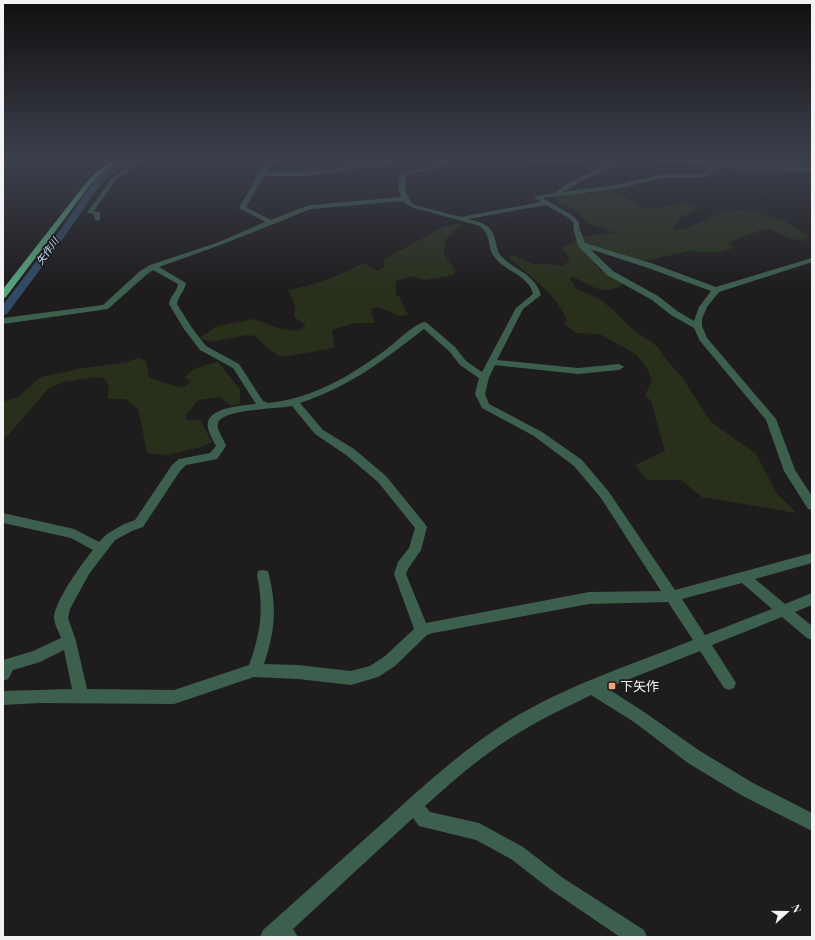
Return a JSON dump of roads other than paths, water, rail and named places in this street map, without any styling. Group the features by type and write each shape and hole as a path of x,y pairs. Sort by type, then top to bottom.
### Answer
{"main road":[{"path":"3,295 74,203"}],"street":[{"path":"97,203 90,212 97,213 97,220"},
{"path":"245,203 242,208 272,223"},
{"path":"4,321 105,308 143,273 153,268 272,223 295,212 311,207 359,203"},
{"path":"409,203 413,206 482,225 488,229 493,238 497,256 527,278 536,289 537,295 535,298 520,308 484,377 480,394 485,406 538,434 578,463 605,495 729,683"},
{"path":"461,219 547,203 577,222 576,227 580,241 610,273 655,298 674,313 696,326"},
{"path":"583,245 651,266 716,290"},
{"path":"812,260 716,290 708,298 699,314 696,326 698,333 771,419 790,471 812,506"},
{"path":"153,268 182,282 181,289 174,298 173,304 188,329 203,348 236,366 260,403 265,406"},
{"path":"81,696 69,641 61,618 63,608 84,570 111,537 128,527 139,524 176,468 183,462 213,456 221,446 212,425 218,416 226,412 265,406 281,406 326,390 345,380 424,325 452,349 463,363 484,377"},
{"path":"492,362 578,371 619,368"},
{"path":"294,402 319,432 350,452 382,479 421,527 417,534 416,546 401,567 400,574 422,631"},
{"path":"3,518 74,534 101,549"},
{"path":"3,698 81,696 174,698 254,670 298,672 351,678 373,672 390,661 422,631 433,627 589,598 673,596 812,558"},
{"path":"254,670 266,639 269,617 266,587 263,575"},
{"path":"744,577 812,634"},
{"path":"279,934 414,805 443,779 491,742 539,712 592,687 812,599"},
{"path":"5,667 35,657 69,641"},
{"path":"592,687 639,717 694,757 747,789 812,822"},
{"path":"414,805 425,820 445,823 479,832 518,853 558,884 638,937"}],"waterway":[{"name":"矢作川","path":"3,312 83,203"}],"place":[{"name":"下矢作","path":"612,686"}]}
